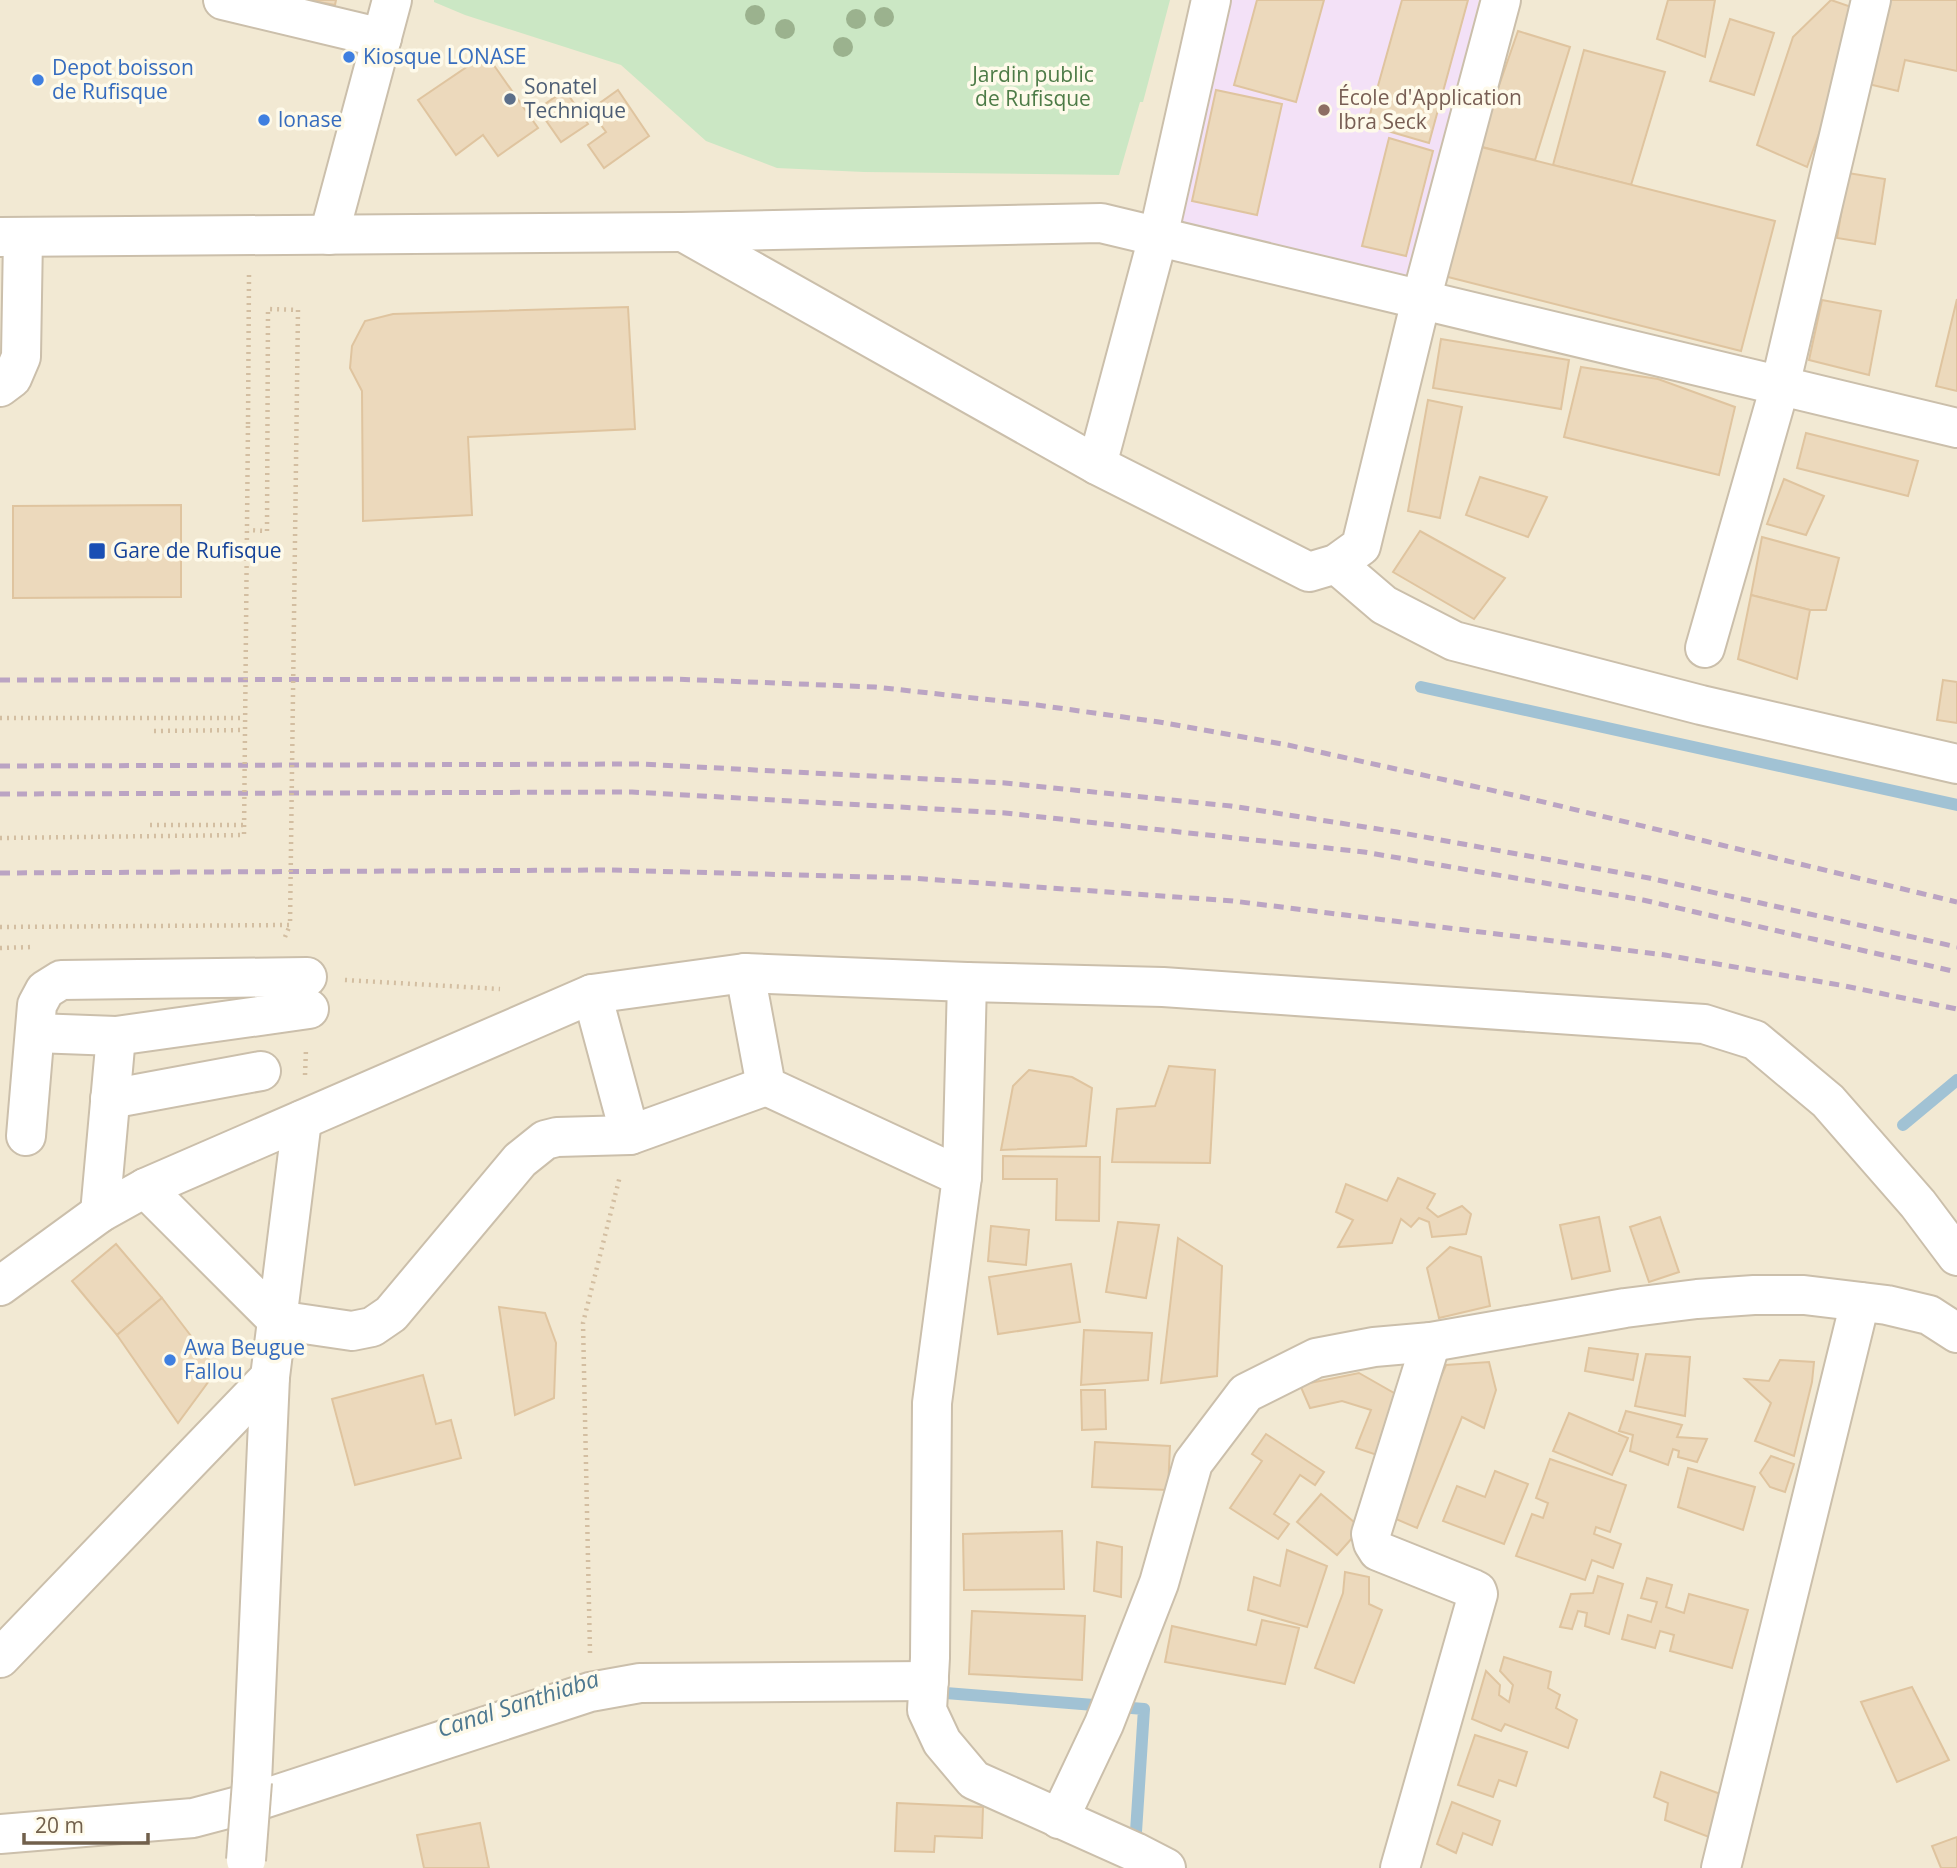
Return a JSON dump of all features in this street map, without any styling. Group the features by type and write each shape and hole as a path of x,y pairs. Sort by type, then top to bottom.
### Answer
{"street":[{"path":"223,0 382,38"},
{"path":"328,235 392,0"},
{"path":"1097,465 1158,237 1211,0"},
{"path":"681,232 1097,465 1310,572 1336,564 1361,546 1421,300 1501,0"},
{"path":"1705,648 1780,386 1871,0"},
{"path":"0,387 12,378 21,357 11,301 11,237 681,232 1101,223 1957,428"},
{"path":"1336,564 1384,604 1454,641 1701,705 1957,764"},
{"path":"745,973 766,1086"},
{"path":"0,1286 100,1213 145,1188 592,994 745,973 1163,988 1704,1024 1755,1040 1828,1101 1917,1204 1957,1256"},
{"path":"246,978 247,1017"},
{"path":"26,1136 37,1005 46,990 61,980 246,978 308,993"},
{"path":"100,1213 110,1099 132,1034 146,979"},
{"path":"967,982 962,1177 932,1403 927,1710 942,1742 974,1780 1166,1868"},
{"path":"35,1033 132,1034 247,1017 308,993"},
{"path":"592,994 630,1135"},
{"path":"110,1099 261,1071"},
{"path":"145,1188 277,1320 352,1331 372,1327 391,1314 520,1160 545,1140 557,1137 630,1135 766,1086 962,1177"},
{"path":"245,1864 252,1782 270,1377 302,1120"},
{"path":"1059,1819 1104,1724 1160,1583 1193,1463 1246,1394 1316,1358 1374,1347 1431,1342 1625,1308 1697,1299 1804,1295 1887,1305 1929,1315 1957,1333"},
{"path":"1721,1868 1860,1302"},
{"path":"1399,1868 1478,1594 1473,1589 1377,1551 1371,1534 1431,1342"},
{"path":"0,1658 270,1377"},
{"path":"0,1834 193,1818 257,1801 590,1692 640,1683 929,1682"}],"path":[{"path":"0,838 244,835 250,236"},
{"path":"0,927 290,925 298,310 268,309 267,531 248,530"},
{"path":"0,718 245,718"},
{"path":"154,731 245,730"},
{"path":"150,825 244,825"},
{"path":"308,993 510,989"},
{"path":"590,1692 583,1323 630,1135"}],"shaded area":[{"path":"0,0 1957,0 1957,1868 0,1868"},
{"name":"École d'Application Ibra Seck","path":"1222,0 1479,0 1411,280 1168,221"}],"green space":[{"name":"Jardin public de Rufisque","path":"434,0 1170,0 1143,102 1140,102 1119,175 864,172 777,168 706,141 621,65 465,15"}],"building":[{"path":"308,0 336,0 335,5"},
{"path":"1257,0 1324,0 1296,102 1234,85"},
{"path":"1402,0 1468,0 1429,143 1367,125"},
{"path":"1668,0 1715,0 1705,57 1657,39"},
{"path":"1831,0 1863,11 1807,167 1757,145 1793,37"},
{"path":"1882,0 1957,0 1957,71 1905,60 1898,91 1864,83"},
{"path":"1730,19 1774,33 1754,95 1710,81"},
{"path":"1518,31 1570,47 1535,160 1478,146"},
{"path":"1584,50 1665,72 1631,185 1553,165"},
{"path":"486,54 538,128 498,156 483,135 456,155 418,100"},
{"path":"565,90 588,124 561,142 538,109"},
{"path":"618,90 649,136 604,168 588,145 606,132 590,110"},
{"path":"1216,90 1282,104 1257,215 1192,201"},
{"path":"1389,138 1433,151 1406,256 1362,246"},
{"path":"1477,146 1775,221 1741,351 1444,276"},
{"path":"1848,173 1885,179 1875,244 1837,238"},
{"path":"1957,299 1957,391 1936,386"},
{"path":"1822,300 1881,311 1869,375 1809,360"},
{"path":"628,307 635,429 468,437 472,515 363,521 362,391 350,368 352,346 365,321 393,314"},
{"path":"1441,339 1569,360 1561,409 1433,388"},
{"path":"1581,367 1658,379 1735,407 1719,475 1564,437"},
{"path":"1428,400 1462,407 1440,518 1408,511"},
{"path":"1806,433 1918,461 1908,496 1797,468"},
{"path":"1480,477 1547,497 1528,537 1466,515"},
{"path":"1784,479 1824,496 1806,535 1767,524"},
{"name":"Gare de Rufisque","path":"181,505 181,597 13,598 13,506"},
{"path":"1420,531 1505,578 1474,619 1393,572"},
{"path":"1762,537 1839,558 1826,610 1810,610 1751,595"},
{"path":"1751,595 1810,610 1797,679 1738,659"},
{"path":"1943,680 1957,682 1957,723 1937,720"},
{"path":"1169,1066 1215,1070 1210,1163 1112,1162 1117,1109 1155,1106"},
{"path":"1029,1070 1072,1077 1092,1088 1086,1146 1001,1150 1013,1086"},
{"path":"1003,1156 1100,1157 1099,1221 1056,1220 1057,1179 1003,1179"},
{"path":"1398,1178 1435,1194 1427,1208 1438,1217 1462,1206 1471,1214 1466,1234 1432,1237 1429,1222 1419,1218 1411,1227 1401,1219 1392,1243 1338,1247 1353,1220 1336,1212 1346,1184 1387,1201"},
{"path":"1599,1217 1610,1271 1572,1279 1560,1225"},
{"path":"1660,1217 1679,1272 1649,1282 1630,1227"},
{"path":"1118,1222 1159,1225 1146,1298 1106,1292"},
{"path":"991,1226 1029,1230 1026,1265 988,1261"},
{"path":"1178,1238 1222,1266 1217,1376 1161,1383"},
{"path":"116,1244 162,1298 117,1335 72,1281"},
{"path":"1450,1247 1481,1257 1490,1306 1439,1318 1427,1268"},
{"path":"1071,1264 1080,1322 998,1334 989,1277"},
{"path":"162,1298 217,1370 178,1423 117,1335"},
{"path":"499,1307 545,1313 556,1343 554,1398 515,1415"},
{"path":"1084,1330 1152,1333 1148,1380 1081,1385"},
{"path":"1589,1348 1638,1354 1633,1380 1585,1371"},
{"path":"1646,1354 1690,1357 1685,1416 1635,1406"},
{"path":"1780,1360 1814,1362 1812,1382 1794,1456 1755,1441 1771,1403 1745,1379 1769,1381"},
{"path":"1489,1362 1496,1390 1484,1428 1462,1417 1417,1528 1382,1513 1446,1365"},
{"path":"1359,1373 1408,1401 1386,1458 1356,1448 1371,1410 1342,1401 1310,1408 1300,1385"},
{"path":"423,1375 436,1424 451,1420 461,1458 355,1485 332,1399"},
{"path":"1081,1390 1105,1390 1106,1429 1082,1430"},
{"path":"1626,1411 1682,1425 1677,1437 1707,1439 1697,1462 1678,1457 1679,1451 1673,1449 1668,1465 1630,1451 1633,1435 1619,1431"},
{"path":"1569,1413 1628,1438 1612,1475 1553,1451"},
{"path":"1266,1434 1324,1472 1315,1485 1300,1475 1274,1514 1289,1524 1278,1539 1230,1508 1262,1461 1252,1454"},
{"path":"1095,1442 1170,1446 1168,1490 1092,1487"},
{"path":"1771,1456 1794,1464 1785,1492 1770,1487 1760,1473"},
{"path":"1550,1459 1626,1485 1610,1532 1596,1527 1594,1534 1621,1544 1613,1568 1592,1560 1585,1580 1516,1556 1532,1514 1543,1518 1548,1503 1536,1498"},
{"path":"1688,1468 1755,1487 1743,1530 1678,1507"},
{"path":"1495,1471 1528,1484 1504,1544 1443,1521 1457,1486 1485,1497"},
{"path":"1321,1494 1361,1528 1337,1555 1297,1522"},
{"path":"1062,1531 1064,1589 964,1590 963,1534"},
{"path":"1097,1542 1122,1547 1121,1597 1094,1591"},
{"path":"1287,1550 1327,1566 1307,1627 1248,1610 1254,1577 1280,1586"},
{"path":"1345,1572 1369,1577 1369,1604 1382,1610 1354,1683 1315,1668 1343,1593"},
{"path":"1598,1576 1623,1584 1609,1634 1585,1626 1587,1613 1578,1611 1572,1629 1560,1627 1571,1594 1593,1593"},
{"path":"1647,1578 1672,1585 1666,1607 1684,1613 1689,1594 1748,1610 1732,1668 1670,1651 1674,1635 1660,1631 1655,1648 1622,1639 1628,1615 1651,1622 1657,1602 1641,1598"},
{"path":"972,1611 1085,1616 1082,1680 969,1674"},
{"path":"1262,1620 1299,1628 1285,1684 1165,1662 1172,1626 1256,1645"},
{"path":"1504,1657 1551,1672 1548,1688 1560,1695 1556,1708 1577,1720 1568,1748 1505,1724 1501,1731 1472,1719 1486,1671 1500,1685 1499,1695 1509,1702 1513,1685 1500,1671"},
{"path":"1912,1687 1949,1760 1897,1782 1861,1702"},
{"path":"1475,1735 1527,1752 1516,1786 1499,1780 1493,1797 1458,1785"},
{"path":"1661,1772 1723,1795 1714,1839 1665,1820 1668,1803 1654,1797"},
{"path":"1452,1802 1500,1821 1492,1845 1463,1833 1456,1853 1437,1844"},
{"path":"897,1803 983,1807 982,1838 935,1836 934,1852 895,1851"},
{"path":"480,1823 489,1868 424,1868 417,1835"},
{"path":"1957,1837 1957,1868 1941,1868 1932,1846"}],"waterway":[{"path":"1421,687 1957,805"},
{"path":"1903,1125 1957,1080"},
{"name":"Canal Santhiaba","path":"933,1692 1144,1709 1135,1847"}],"railway":[{"path":"0,680 674,679 875,687 1037,705 1159,722 1288,745 1531,799 1957,902"},
{"path":"0,766 640,764 1005,783 1231,806 1397,832 1649,878 1957,947"},
{"path":"0,794 632,792 1005,813 1364,852 1643,900 1957,972"},
{"path":"0,873 610,870 911,878 1233,901 1665,955 1840,985 1957,1009"}],"place":[{"name":"Kiosque LONASE","path":"349,57"},
{"name":"Depot boisson de Rufisque","path":"38,80"},
{"name":"Sonatel Technique","path":"510,99"},
{"name":"École d'Application Ibra Seck","path":"1324,110"},
{"name":"lonase","path":"264,120"},
{"name":"Gare de Rufisque","path":"97,551"},
{"name":"Awa Beugue Fallou","path":"170,1360"}]}
